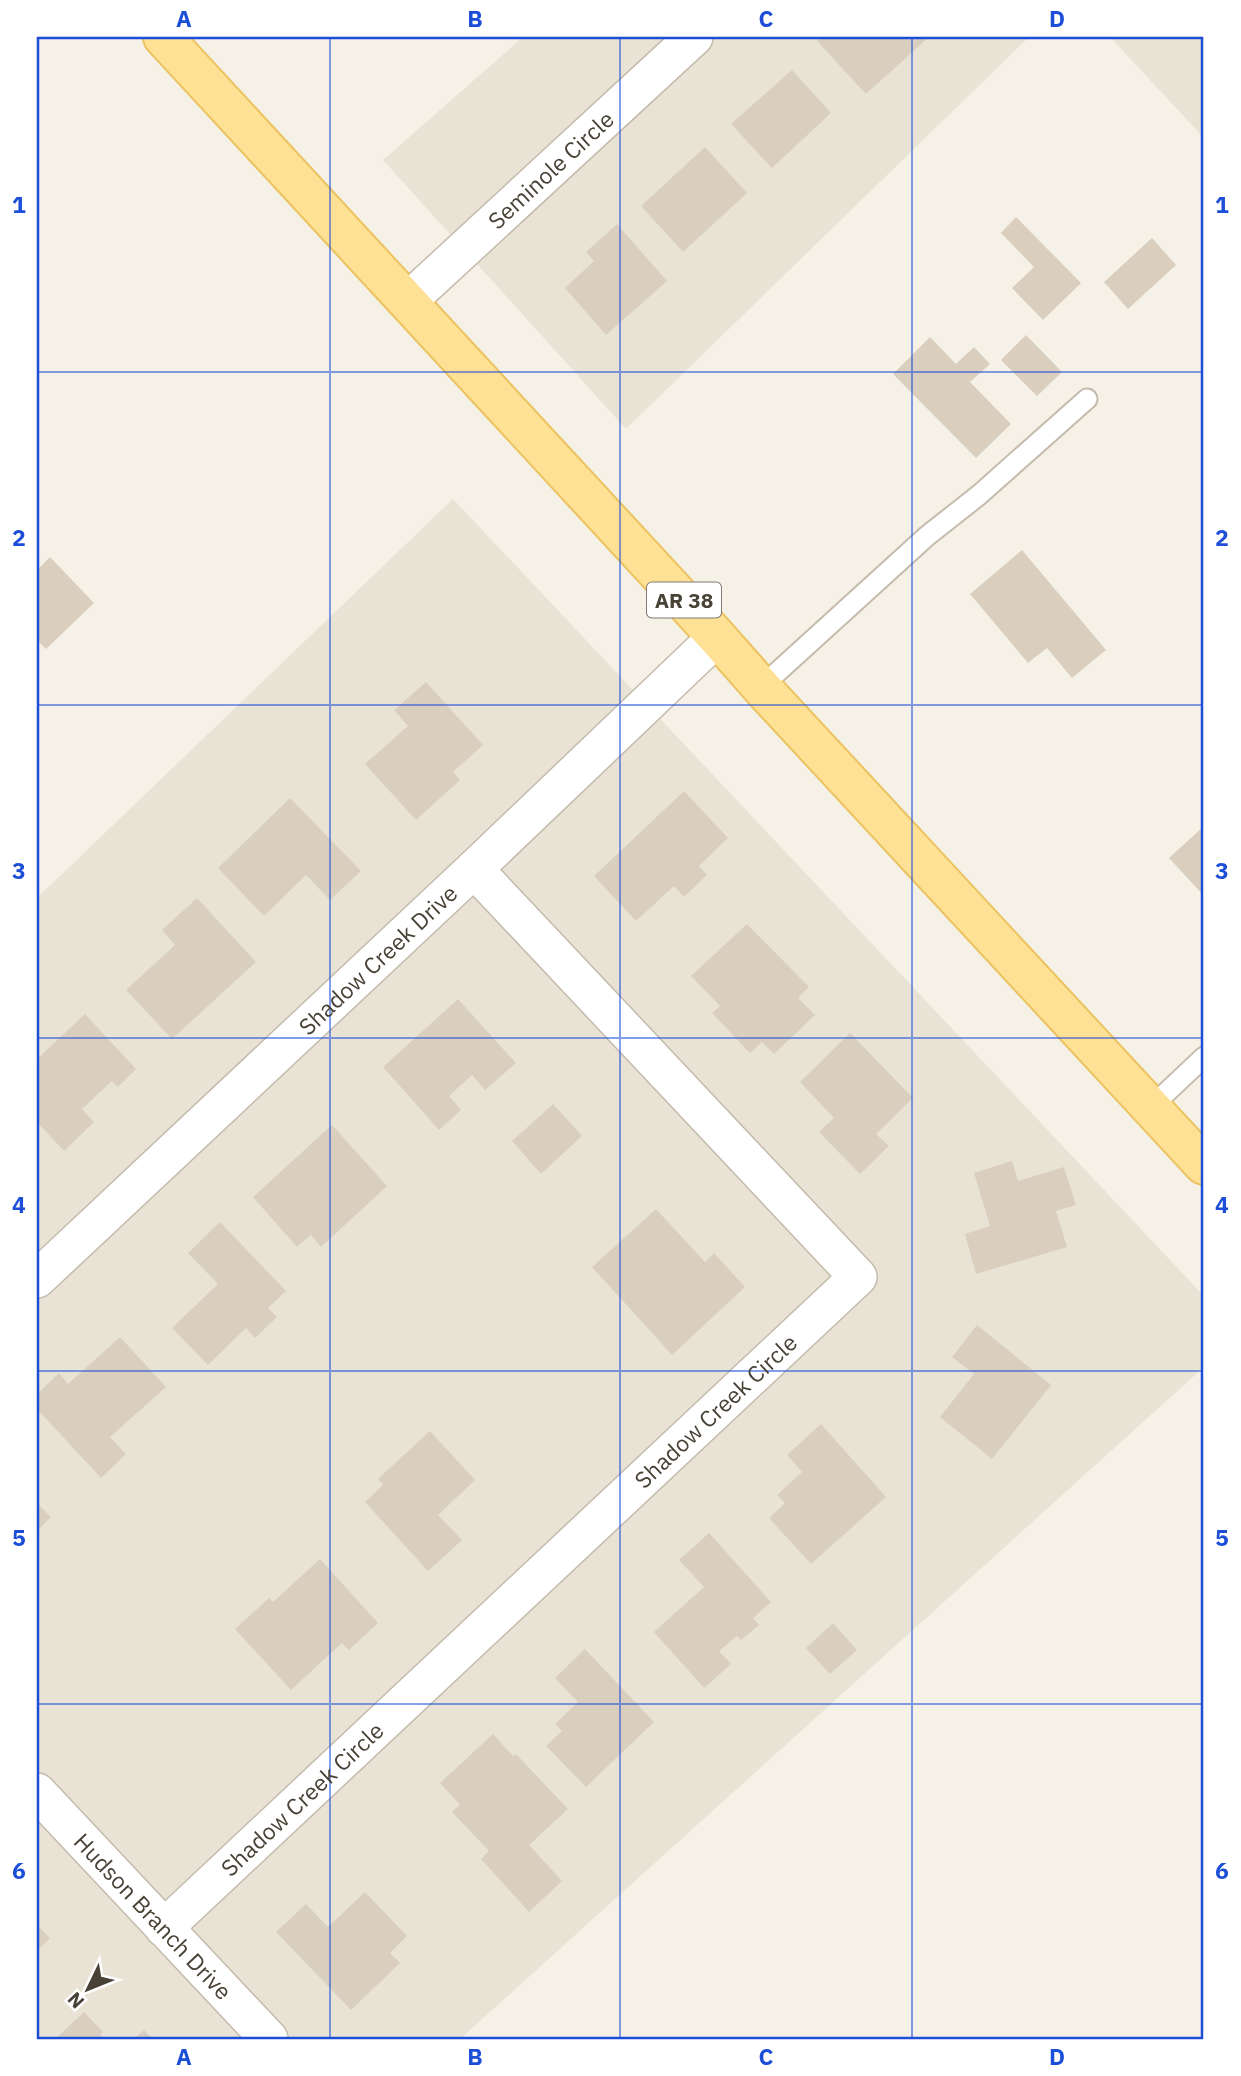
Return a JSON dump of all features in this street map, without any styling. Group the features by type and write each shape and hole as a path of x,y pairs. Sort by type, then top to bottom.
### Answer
{"main road":[{"name":"AR 38","path":"163,37 1204,1165"}],"street":[{"name":"Seminole Circle","path":"408,301 694,37"},
{"name":"Shadow Creek Drive","path":"37,1279 717,637"},
{"name":"Shadow Creek Circle","path":"164,1928 858,1277 474,869"},
{"name":"Hudson Branch Drive","path":"37,1792 269,2039"}],"lane":[{"path":"761,687 927,536 979,495 1087,399"},
{"path":"1151,1107 1204,1057"}],"shaded area":[{"path":"523,37 1029,37 626,429 383,160"},
{"path":"1110,37 1204,37 1204,138"},
{"path":"453,499 1204,1296 1204,1367 460,2039 37,2039 37,898"}],"building":[{"path":"822,37 929,37 866,94 817,41"},
{"path":"792,70 831,113 772,168 731,124"},
{"path":"705,147 747,193 683,252 641,206"},
{"path":"1016,217 1081,283 1043,320 1012,288 1034,267 1001,233"},
{"path":"617,224 667,281 606,335 565,288 594,261 586,252"},
{"path":"1152,238 1176,265 1128,309 1104,282"},
{"path":"1026,335 1062,372 1037,396 1001,360"},
{"path":"930,337 956,364 974,347 990,364 970,382 1011,424 976,458 893,374"},
{"path":"1022,550 1106,650 1072,678 1047,648 1028,663 970,594"},
{"path":"50,557 94,603 46,649 37,640 37,566 39,568"},
{"path":"426,682 483,745 453,772 460,780 416,820 365,764 408,726 394,710"},
{"path":"684,791 728,838 699,866 707,875 684,897 674,886 636,921 594,876"},
{"path":"290,798 361,871 330,900 306,875 264,916 218,868"},
{"path":"1204,826 1204,896 1169,858"},
{"path":"197,898 256,962 172,1039 126,990 175,945 162,930"},
{"path":"747,924 809,987 798,998 815,1015 774,1054 762,1042 750,1053 712,1013 720,1006 691,976"},
{"path":"458,999 516,1063 485,1090 472,1075 449,1096 461,1110 439,1130 383,1067"},
{"path":"85,1014 136,1069 118,1087 112,1081 82,1109 94,1122 64,1151 37,1122 37,1059"},
{"path":"850,1033 913,1098 876,1134 889,1146 860,1174 819,1132 834,1118 800,1082"},
{"path":"553,1104 582,1136 541,1174 512,1141"},
{"path":"332,1125 387,1186 321,1247 311,1235 297,1247 253,1197"},
{"path":"1012,1161 1018,1181 1064,1167 1076,1205 1056,1211 1067,1247 976,1274 965,1234 990,1226 974,1173"},
{"path":"656,1209 705,1262 714,1253 745,1287 672,1355 592,1267"},
{"path":"220,1222 286,1291 268,1308 277,1317 255,1338 246,1328 208,1365 172,1328 218,1284 188,1253"},
{"path":"977,1325 1051,1385 992,1459 940,1417 974,1374 952,1357"},
{"path":"120,1337 166,1387 110,1437 126,1454 101,1478 37,1409 37,1394 59,1373 68,1384"},
{"path":"821,1424 886,1497 811,1564 769,1518 785,1503 777,1495 802,1472 787,1455"},
{"path":"430,1431 475,1480 438,1515 462,1540 428,1571 365,1502 383,1485 378,1479"},
{"path":"37,1503 51,1517 37,1531"},
{"path":"709,1533 771,1602 753,1618 759,1625 741,1640 737,1636 719,1651 731,1664 704,1688 654,1632 704,1587 679,1560"},
{"path":"320,1559 378,1623 349,1650 342,1643 291,1690 235,1629 269,1598 273,1602"},
{"path":"833,1623 857,1650 830,1674 806,1648"},
{"path":"585,1649 654,1722 586,1787 546,1746 562,1731 555,1724 578,1702 555,1678"},
{"path":"493,1734 513,1756 516,1754 568,1809 529,1845 562,1881 529,1912 481,1859 489,1851 452,1812 460,1805 440,1783"},
{"path":"365,1892 407,1936 390,1953 400,1963 351,2010 276,1932 306,1904 328,1927"},
{"path":"37,1925 50,1938 37,1951"},
{"path":"84,2012 103,2032 100,2035 104,2039 55,2039"},
{"path":"144,2030 153,2039 134,2039"}]}
